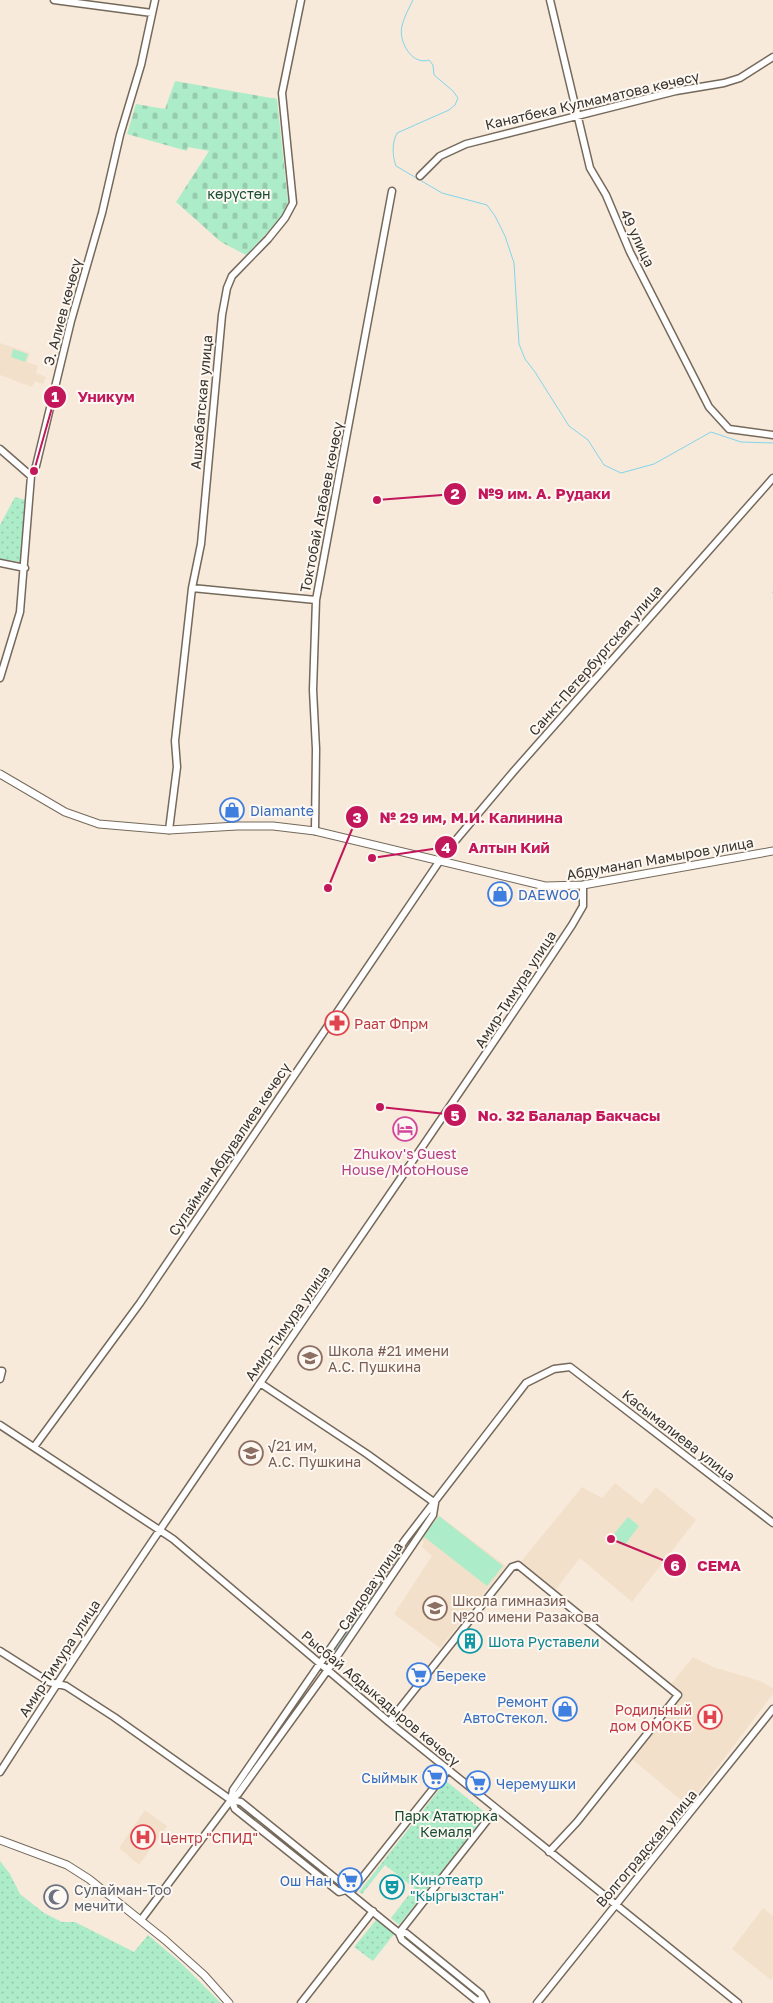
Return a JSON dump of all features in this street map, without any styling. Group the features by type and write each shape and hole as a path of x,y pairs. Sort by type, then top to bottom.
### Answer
{"main road":[{"name":"Абдуманап Мамыров улица","path":"0,774 65,812 80,819 99,824 169,830 273,826 315,831 545,886 583,885 773,851"},
{"path":"0,1840 72,1868 141,1920 204,1975 229,2003"}],"street":[{"path":"54,0 152,13"},
{"name":"Э. Алиев көчөсү","path":"0,678 18,623 25,568 31,476 36,466 71,321 102,213 120,135 141,66 155,0"},
{"name":"Ашхабатская улица","path":"169,830 177,767 175,741 192,588 201,544 222,315 227,288 232,276 268,239 285,218 293,203 282,93 301,0"},
{"name":"49 улица","path":"550,0 590,168 606,195 630,252 709,407 729,429 773,435"},
{"name":"Канатбека Кулмаматова көчөсү","path":"420,176 440,156 466,144 676,91 724,83 740,78 773,57"},
{"name":"Токтобай Атабаев көчөсү","path":"315,831 316,750 313,690 316,600 392,191"},
{"path":"0,449 31,476"},
{"name":"Санкт-Петербургская улица","path":"440,862 445,853 496,792 773,478"},
{"path":"0,563 25,568"},
{"path":"192,588 316,600"},
{"name":"Сулайман Абдувалиев көчөсү","path":"34,1447 140,1303 357,984 378,948 440,862"},
{"name":"Амир-Тимура улица","path":"0,1772 160,1529 467,1084 572,925 583,906 583,885"},
{"name":"Саидова улица","path":"231,1800 233,1790 405,1540 526,1383 554,1370 570,1367"},
{"name":"Касымалиева улица","path":"570,1367 773,1523"},
{"path":"0,1371 2,1372 0,1379"},
{"path":"260,1383 367,1454 435,1503"},
{"name":"Рысбай Абдыкадыров көчөсү","path":"0,1425 160,1529 389,1722 738,2003"},
{"name":"Саидова улица","path":"141,1920 231,1800 238,1794 327,1671 433,1515 435,1503"},
{"path":"389,1722 512,1567 518,1565 678,1695 577,1822 550,1852"},
{"path":"0,1652 57,1684 66,1686 114,1716 231,1800 235,1809 339,1892 348,1892 399,1933 406,1933 481,1994 486,2002"},
{"name":"Волгоградская улица","path":"537,2003 615,1904 702,1800 773,1709"},
{"path":"348,1892 448,1770"},
{"path":"399,1933 496,1809"},
{"path":"301,2003 373,1912"}],"shaded area":[{"path":"0,343 30,353 27,362 38,366 36,373 46,377 43,384 35,381 32,387 0,375"},
{"path":"615,1483 642,1504 656,1487 696,1520 632,1602 580,1558 553,1593 518,1565 582,1487 602,1498"},
{"path":"437,1514 506,1566 440,1648 394,1614 432,1556 422,1547 424,1542 419,1538"},
{"name":"Родильный дом ОМОКБ","path":"693,1657 713,1667 760,1681 773,1688 773,1694 688,1806 632,1759 682,1694 671,1684"},
{"name":"Центр \"СПИД\"","path":"145,1810 167,1826 139,1865 119,1848"},
{"path":"763,1908 773,1916 773,1977 771,1980 732,1949"}],"green space":[{"name":"көрүстөн","path":"175,81 277,99 288,202 280,219 246,255 221,242 176,202 209,151 188,147 187,151 127,134 136,104 165,109"},
{"path":"13,349 28,354 25,362 11,357"},
{"path":"15,497 25,500 21,562 0,559 0,525"},
{"path":"439,1516 503,1566 487,1586 423,1536"},
{"path":"628,1517 639,1526 624,1546 613,1535"},
{"name":"Парк Ататюрка Кемаля","path":"446,1781 487,1814 399,1925 391,1918 414,1888 385,1865 362,1894 359,1892"},
{"path":"0,1861 10,1874 20,1894 44,1913 62,1922 75,1922 134,1952 148,1935 181,1963 221,2003 0,2003"},
{"path":"376,1920 394,1934 373,1961 354,1947"}],"waterway":[{"path":"413,0 402,26 401,32 404,45 412,56 423,61 429,60 433,65 434,75 453,91 458,98 455,105 449,110 397,133 393,149 396,166 442,193 487,205 495,216 505,236 514,263 519,344 525,359 569,426 588,440 604,465 621,473 654,464 711,432 741,442 773,443"},
{"path":"327,1662 430,1514"},
{"path":"248,1774 312,1686"}],"place":[{"name":"Уникум","path":"34,471"},
{"name":"№9 им. А. Рудаки","path":"377,500"},
{"name":"Diamante","path":"232,810"},
{"name":"Алтын Кий","path":"372,858"},
{"name":"№ 29 им, М.И. Калинина","path":"328,888"},
{"name":"DAEWOO","path":"500,894"},
{"name":"Раат Фпрм","path":"337,1023"},
{"name":"No. 32 Балалар Бакчасы","path":"380,1107"},
{"name":"Zhukov's Guest House/MotoHouse","path":"405,1129"},
{"name":"Школа #21 имени А.С. Пушкина","path":"310,1358"},
{"name":"√21 им, А.С. Пушкина","path":"251,1453"},
{"name":"СЕМА","path":"611,1539"},
{"name":"Школа гимназия №20 имени Разакова","path":"435,1608"},
{"name":"Шота Руставели","path":"470,1641"},
{"name":"Береке","path":"419,1675"},
{"name":"Ремонт АвтоСтекол.","path":"565,1709"},
{"name":"Родильный дом ОМОКБ","path":"710,1717"},
{"name":"Сыймык","path":"435,1777"},
{"name":"Черемушки","path":"478,1783"},
{"name":"Центр \"СПИД\"","path":"143,1837"},
{"name":"Ош Нан","path":"350,1880"},
{"name":"Кинотеатр \"Кыргызстан\"","path":"392,1887"},
{"name":"Сулайман-Тоо мечити","path":"56,1897"}]}
